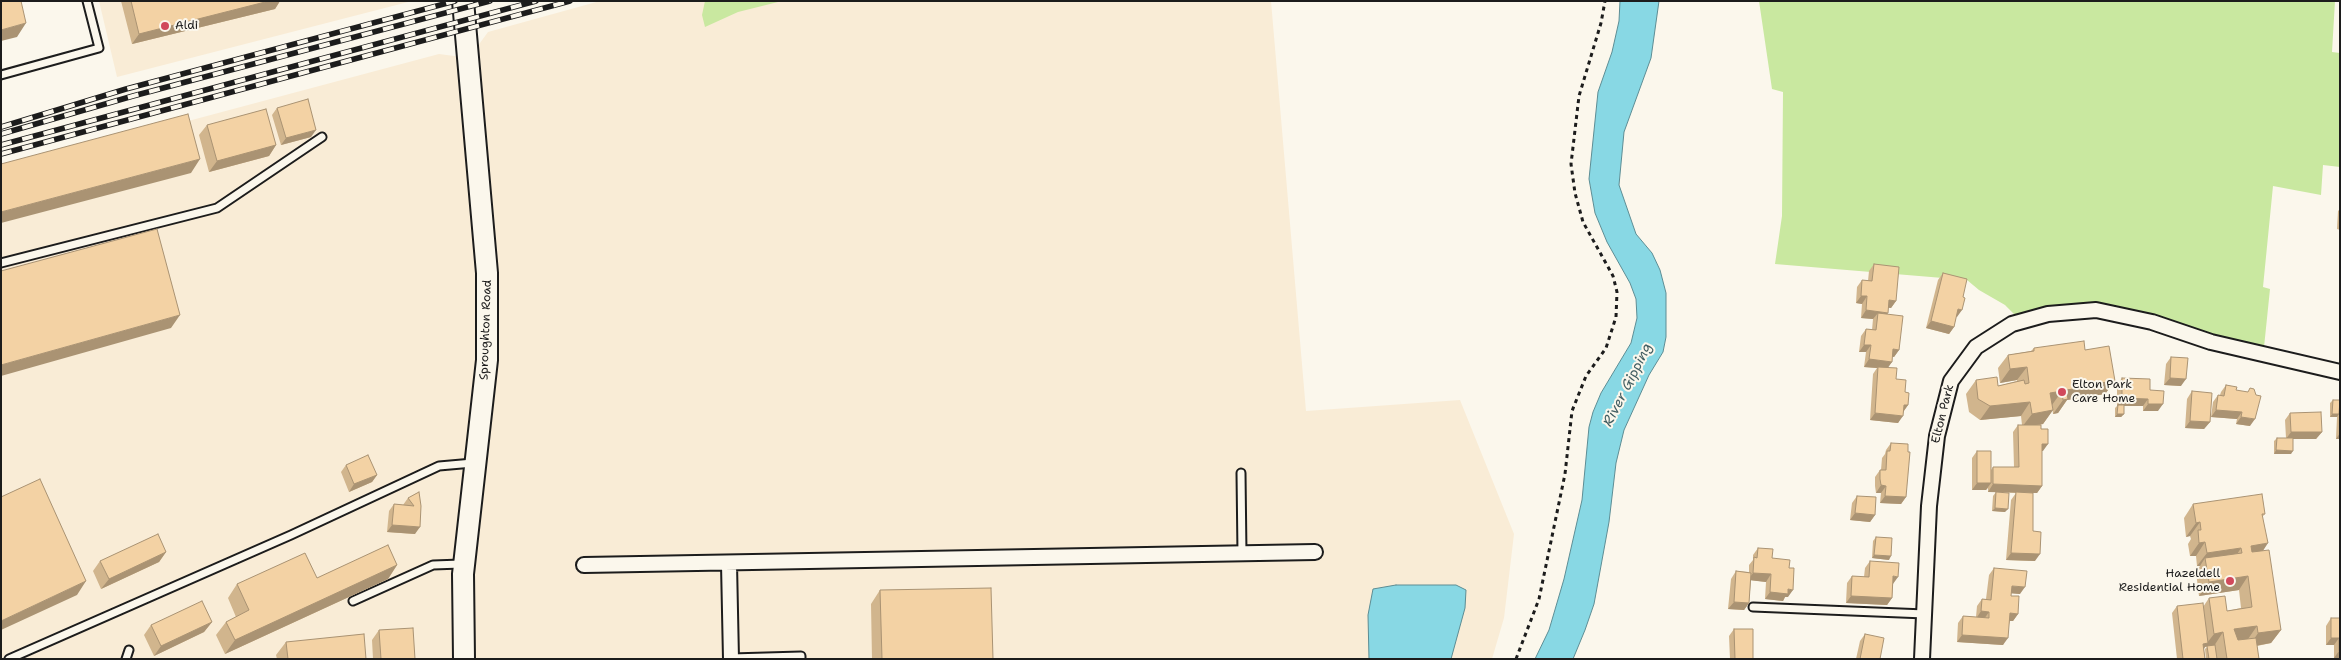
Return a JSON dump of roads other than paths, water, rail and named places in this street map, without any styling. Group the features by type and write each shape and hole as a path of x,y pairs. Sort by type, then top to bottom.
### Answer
{"street":[{"name":"Sproughton Road","path":"464,1 487,273 487,360 464,564 464,659"},
{"name":"Elton Park","path":"1922,659 1929,506 1936,444 1951,381 1976,347 2012,324 2048,314 2096,310 2152,322 2211,342 2340,372"},
{"path":"584,566 1315,552"},
{"path":"729,564 731,658"}],"lane":[{"path":"1,74 99,48 87,1"},
{"path":"1,263 217,208 322,137"},
{"path":"9,659 291,535 439,466 476,463"},
{"path":"1241,473 1242,554"},
{"path":"353,601 433,565 464,564"},
{"path":"1753,607 1924,614"},
{"path":"126,659 129,650"},
{"path":"731,658 801,656 801,659"}],"water":[{"name":"River Gipping","path":"1620,1 1659,1 1651,58 1624,132 1619,185 1636,234 1652,253 1660,270 1666,293 1666,337 1663,352 1649,375 1624,430 1616,463 1609,522 1594,604 1585,630 1573,659 1535,659 1549,630 1564,579 1582,500 1589,427 1593,412 1601,393 1631,343 1637,318 1636,299 1630,283 1607,242 1595,213 1589,179 1598,92 1612,52 1619,21"},
{"path":"1396,585 1456,585 1466,590 1465,608 1451,659 1369,659 1368,615 1373,589"}],"railway":[{"path":"1,127 126,89 455,1"},
{"path":"1,134 133,96 490,1"},
{"path":"1,145 536,1"},
{"path":"1,154 570,1"}],"place":[{"name":"Aldi","path":"165,26"},
{"name":"Elton Park Care Home","path":"2062,392"},
{"name":"Hazeldell Residential Home","path":"2230,581"}]}
